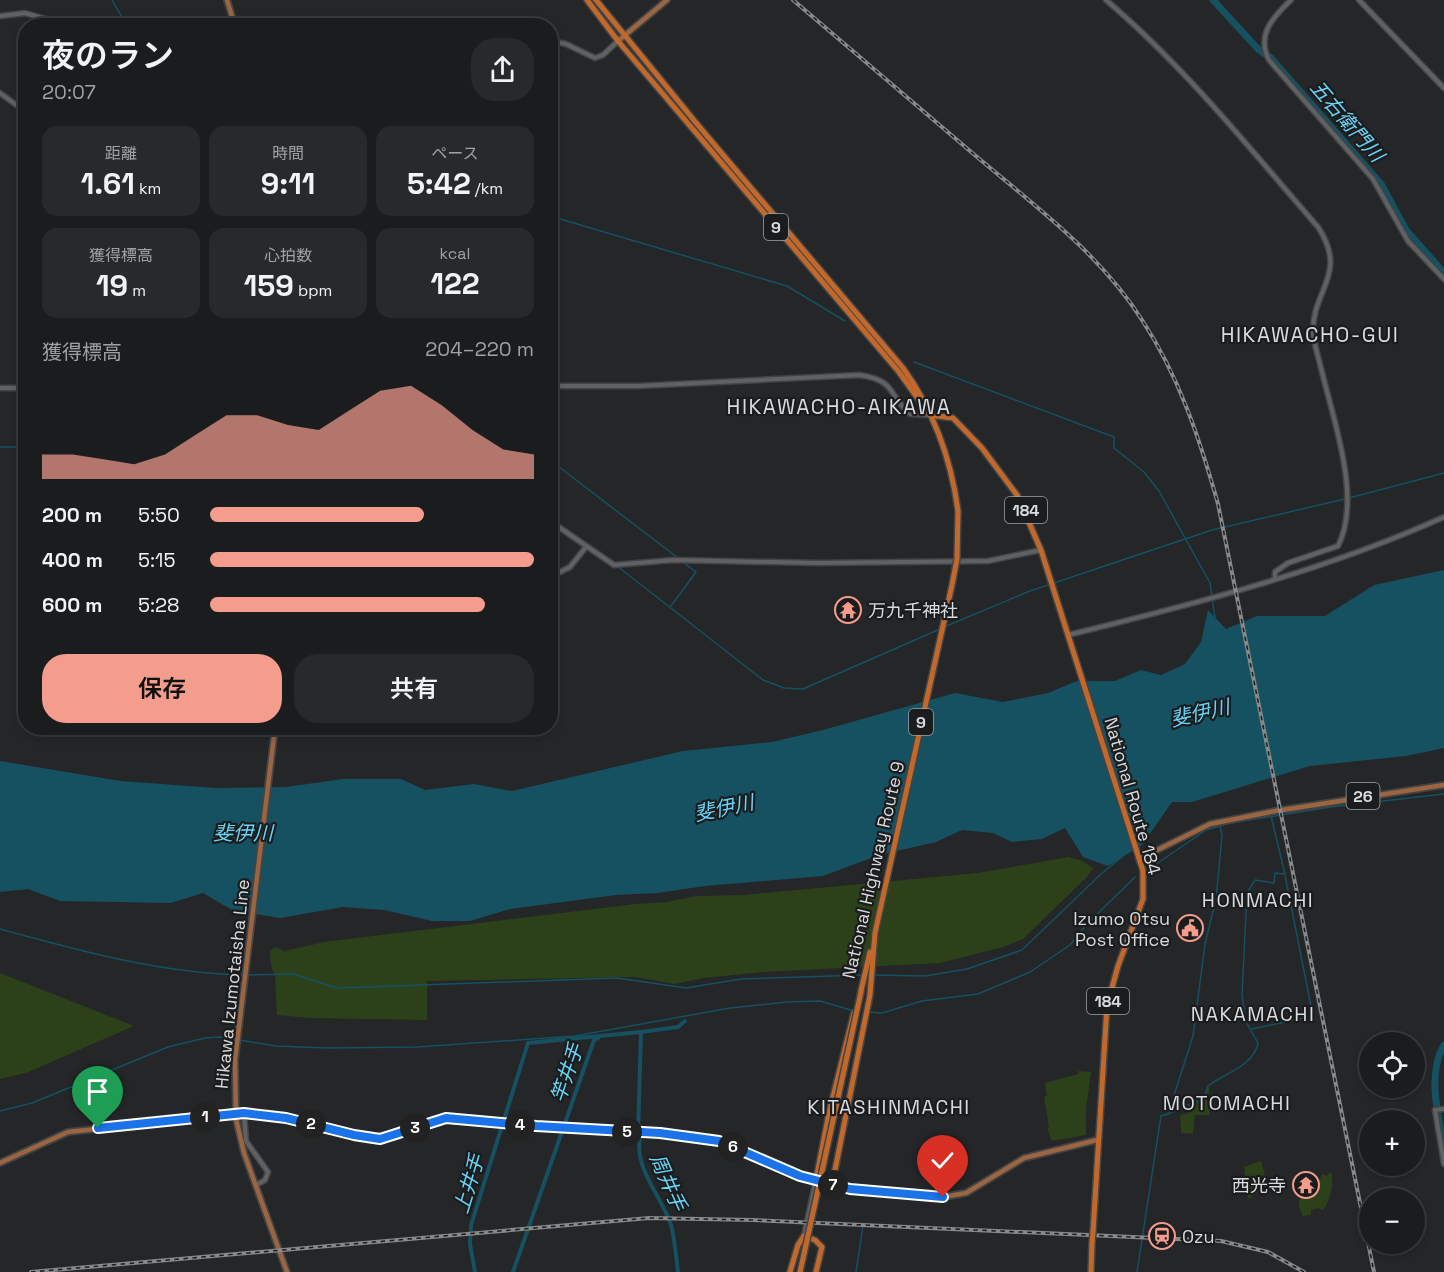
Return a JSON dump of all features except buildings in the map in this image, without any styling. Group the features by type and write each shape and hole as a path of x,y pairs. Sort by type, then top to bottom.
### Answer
{"highway":[{"name":"National Highway Route 9","path":"587,0 618,41 838,298 899,372 930,415"},
{"name":"National Highway Route 9","path":"596,0 697,124 898,361 927,405 950,463 958,511 957,559 952,585 800,1272"},
{"name":"National Route 184","path":"930,415 949,416 956,420 989,456 1025,508 1072,644 1139,856 1144,882 1143,899 1118,966 1107,1006 1090,1272"},
{"name":"9","path":"832,1185 870,995 875,933"},
{"name":"9","path":"816,1180 848,1033 861,992"},
{"path":"790,1272 798,1245 804,1236 815,1240 822,1247 816,1272"}],"main road":[{"path":"226,0 232,18"},
{"path":"618,41 667,0"},
{"name":"Hikawa Izumotaisha Line","path":"274,735 235,1060 236,1119 244,1153 287,1272"},
{"name":"26","path":"1139,856 1210,824 1281,810 1444,785"},
{"path":"0,1163 68,1132 244,1113 286,1118 370,1138 390,1137 446,1118 693,1135 719,1141 774,1165 832,1185 886,1194 943,1197 958,1195 1024,1158 1097,1140"}],"street":[{"path":"1106,0 1155,44 1195,88 1318,227 1329,248 1330,268 1313,331 1348,482 1346,517 1338,546 1279,568 1275,572 1275,578"},
{"path":"1291,0 1270,22 1266,31 1264,46 1269,60 1373,179 1408,241 1444,279"},
{"path":"1359,0 1444,88"},
{"path":"0,16 26,13 43,18"},
{"path":"558,42 595,57 603,55 618,41"},
{"path":"0,93 18,106"},
{"path":"558,386 638,386 859,375 873,377 884,383 894,391 910,414 930,415"},
{"path":"0,388 18,388"},
{"path":"1068,635 1334,561 1444,517"},
{"path":"558,527 614,565 623,566 673,560 818,563 988,561 1041,550"},
{"path":"558,573 570,567 586,547"},
{"path":"1444,1109 1435,1110 1444,1164"},
{"path":"244,1113 246,1141 265,1164 268,1172 265,1180 256,1185"},
{"path":"804,1236 816,1180"}],"green space":[{"path":"1068,857 1083,861 1093,868 1086,878 1023,939 1003,947 940,963 764,972 703,978 675,984 635,977 427,981 427,1020 310,1018 277,1015 275,976 270,951 275,947 285,951 324,942 667,902 696,896 743,895 978,873"},
{"path":"0,973 134,1026 26,1073 0,1079"},
{"path":"1078,1071 1091,1072 1086,1109 1086,1135 1052,1141 1047,1128 1049,1127 1044,1097 1047,1095 1045,1083 1078,1074"},
{"path":"1209,1086 1210,1115 1195,1115 1193,1134 1181,1133 1180,1115 1189,1113 1191,1105 1204,1098"},
{"path":"1261,1161 1266,1178 1260,1191 1248,1199 1244,1167"},
{"path":"1331,1171 1332,1186 1326,1206 1323,1210 1318,1208 1311,1210 1311,1215 1303,1216 1299,1205 1300,1199 1315,1193 1322,1174 1327,1176"}],"water":[{"name":"斐伊川","path":"1444,570 1444,748 1406,756 1310,766 1192,802 1172,802 1142,845 1108,866 1083,857 1065,828 1042,839 1012,842 993,833 962,830 936,842 879,855 823,876 705,886 658,893 616,895 510,909 470,921 432,921 384,910 343,907 280,918 232,910 203,893 171,903 60,901 28,889 0,892 0,761 121,781 216,788 286,787 343,779 401,779 425,790 474,784 512,791 683,751 772,742 955,693 1003,702 1048,693 1077,681 1115,681 1141,670 1161,675 1185,664 1201,642 1208,610 1226,629 1257,616 1325,616 1374,585"}],"waterway":[{"path":"112,0 122,18"},
{"name":"五右衛門川","path":"1213,0 1258,49 1271,58 1381,184 1406,230 1444,273"},
{"path":"0,96 18,109"},
{"path":"558,218 787,286 845,321"},
{"path":"914,362 1114,437 1114,448 1144,472 1159,491 1210,583 1215,618"},
{"path":"0,447 18,447"},
{"path":"558,466 678,558"},
{"path":"1349,498 1444,473"},
{"path":"944,627 1030,591 1212,530 1345,499"},
{"path":"558,524 594,549"},
{"path":"671,606 696,572 684,563"},
{"path":"617,566 763,680 784,688 803,689 940,629"},
{"path":"1149,869 1206,830 1230,823 1331,807 1444,794"},
{"path":"1168,1114 1204,1098 1208,1086 1251,1058 1258,1043 1246,1022 1242,995 1247,893 1255,880 1274,883 1275,873 1285,874 1271,816"},
{"path":"1137,1272 1161,1116 1168,1114 1193,1036 1205,944 1216,899 1222,836 1220,825"},
{"path":"873,975 925,976 967,969 1022,950 1101,874 1122,857"},
{"path":"1252,1029 1313,1016 1285,875"},
{"path":"868,1012 882,1013 922,1001 978,994 1030,972 1070,945 1087,924 1135,877"},
{"path":"0,929 120,960 181,970 243,975"},
{"path":"248,975 293,974 337,988 617,978 686,988 741,979 863,975"},
{"path":"0,1111 32,1103 168,1047 205,1038 220,1037 276,1046 417,1047 575,1036 730,1008 787,1002 820,1001 854,1011"},
{"name":"竿井手","path":"641,1032 678,1027 685,1021"},
{"name":"上井手","path":"475,1272 470,1244 471,1225 528,1043 641,1032 639,1149 645,1171 671,1225 678,1272"},
{"name":"竿井手","path":"513,1272 594,1040 598,1038"},
{"path":"1444,1045 1439,1056 1435,1081 1435,1095 1444,1146"},
{"path":"856,1272 863,1226"}],"railway":[{"path":"793,0 1040,209 1085,250 1125,295 1155,341 1178,386 1196,432 1218,504 1374,1272"},
{"path":"31,1272 649,1218 753,1220 1221,1241 1268,1252 1304,1272"}],"place":[{"name":"万九千神社","path":"848,610"},
{"name":"Izumo Otsu Post Office","path":"1190,928"},
{"name":"西光寺","path":"1306,1185"},
{"name":"Ozu","path":"1162,1236"}],"district":[{"name":"HIKAWACHO-GUI","path":"1310,334"},
{"name":"HIKAWACHO-AIKAWA","path":"839,406"},
{"name":"HONMACHI","path":"1258,900"},
{"name":"NAKAMACHI","path":"1253,1014"},
{"name":"MOTOMACHI","path":"1227,1103"},
{"name":"KITASHINMACHI","path":"889,1107"}],"route":[{"path":"98,1128 258,1113 380,1139 446,1118 504,1124 693,1135 719,1141 800,1176 850,1189 886,1194 943,1197"}],"water label":[{"name":"周井手","path":"668,1182"}]}
